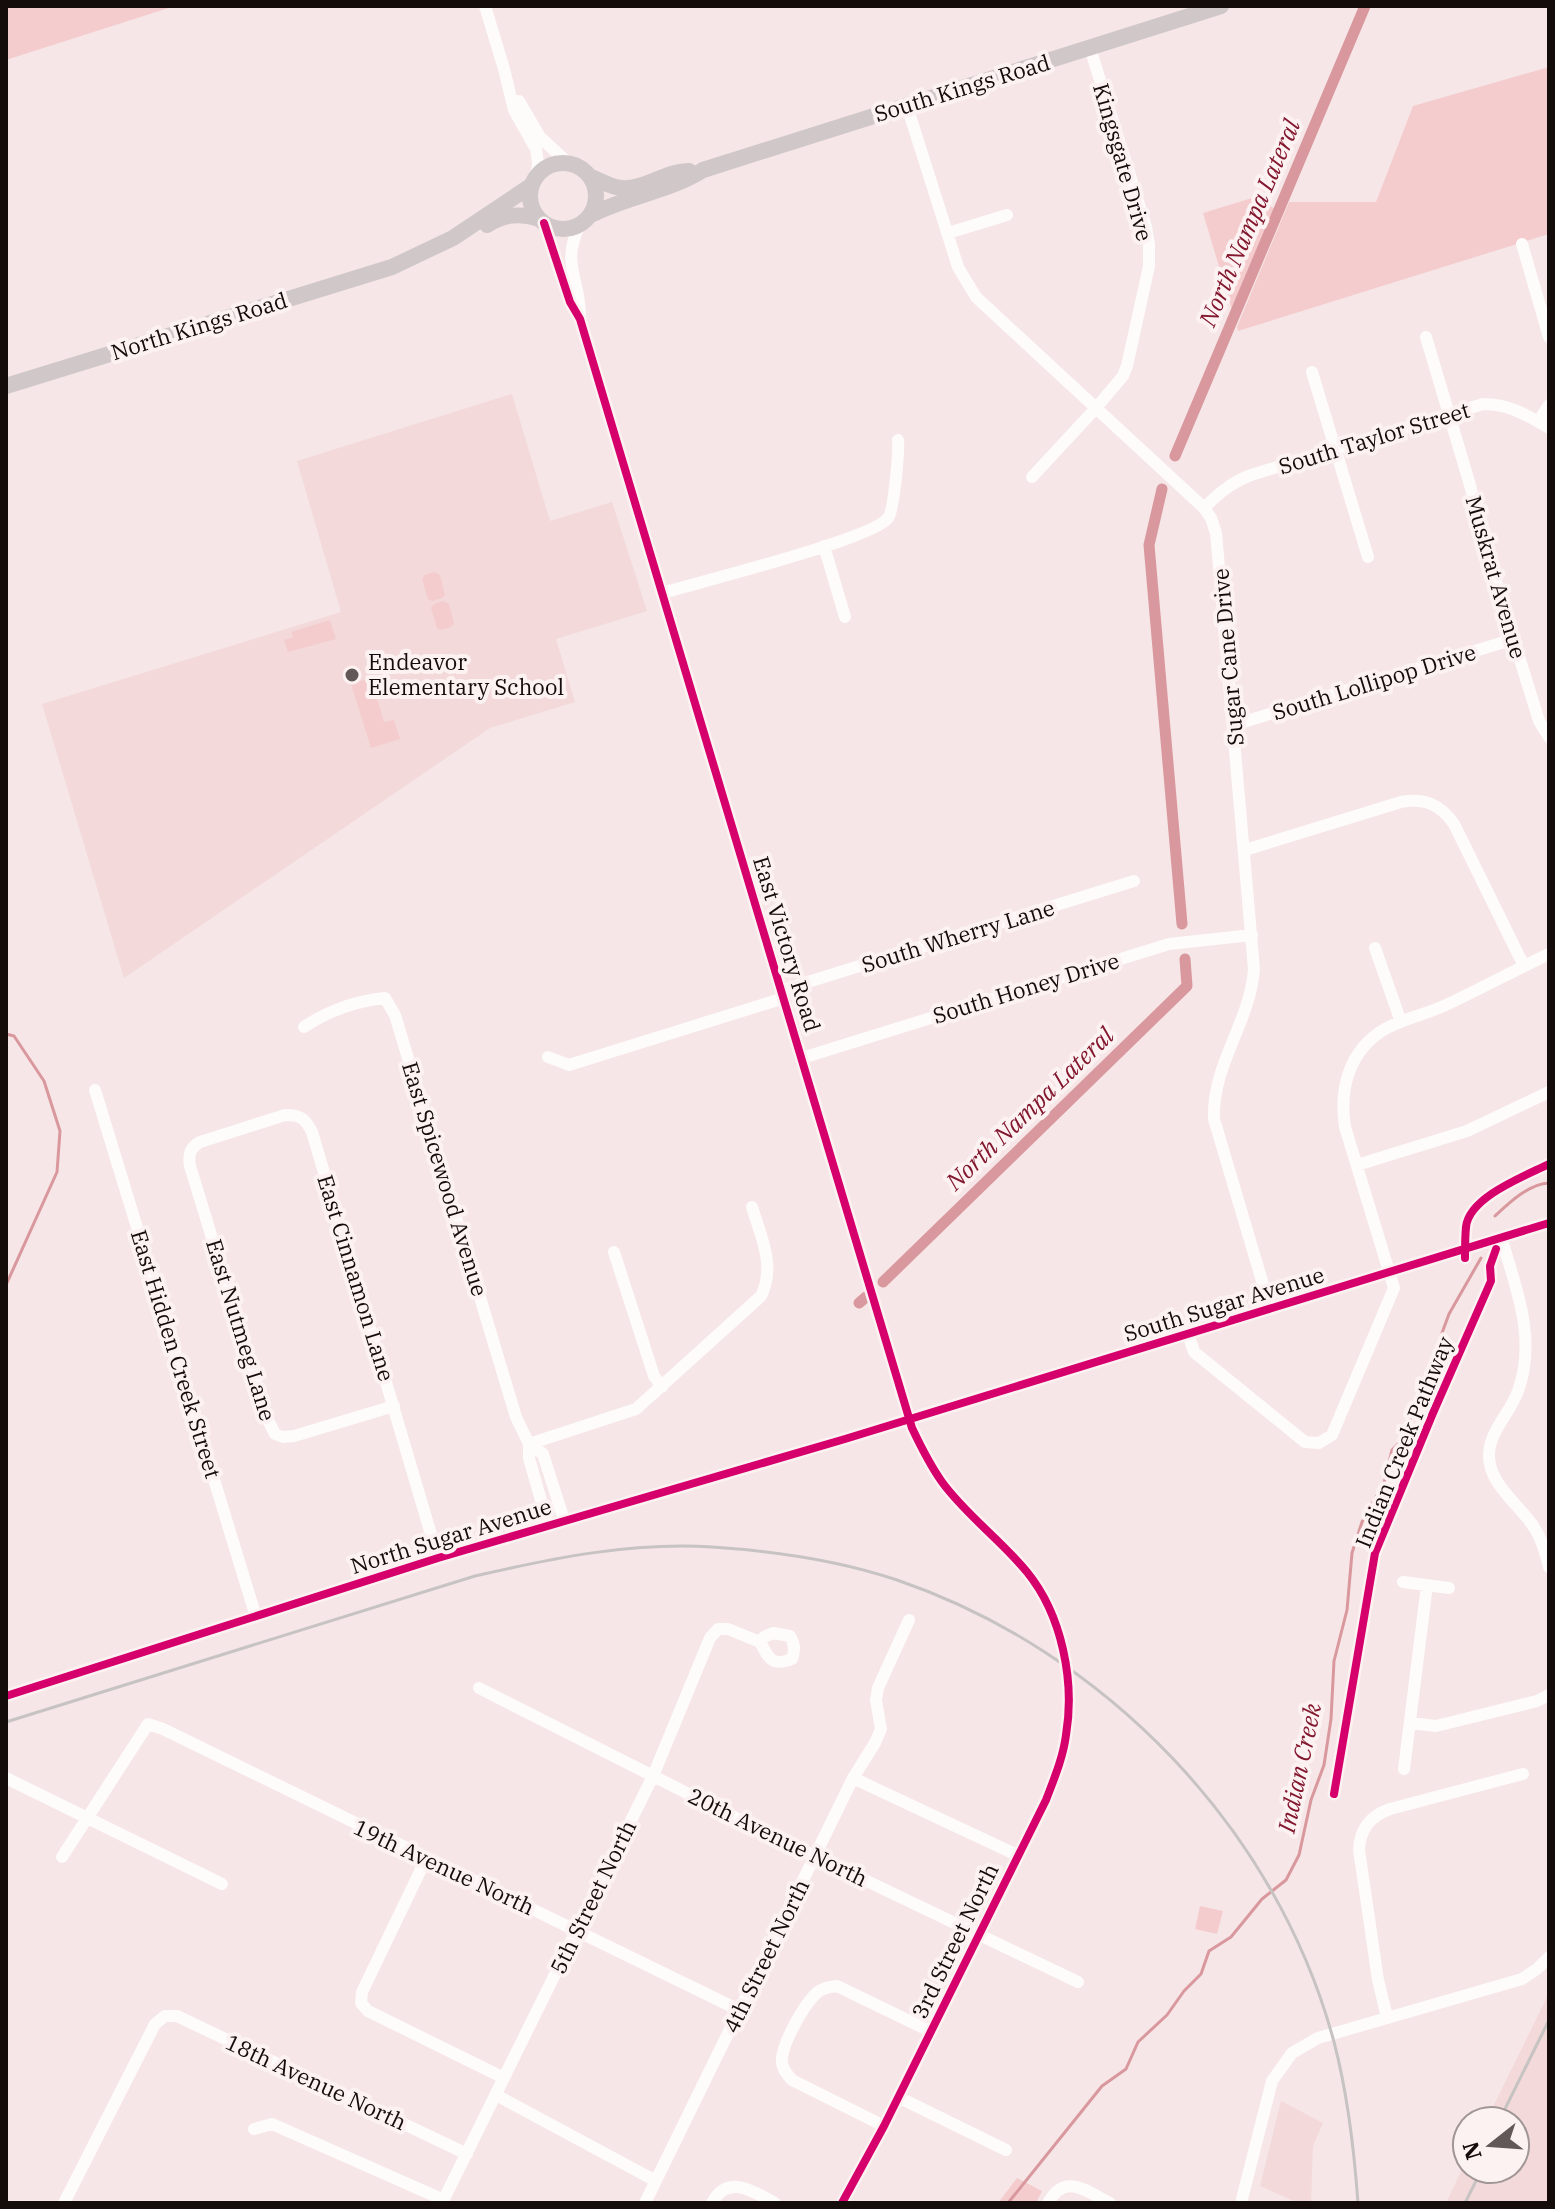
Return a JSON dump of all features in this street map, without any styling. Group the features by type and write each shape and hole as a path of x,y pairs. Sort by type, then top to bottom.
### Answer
{"main road":[{"name":"South Kings Road","path":"591,177 615,187 628,188 683,171 703,170 1210,8"},
{"path":"567,162 585,170 591,177 597,197 595,207 585,220 561,229 542,221 531,203 534,181 549,166 567,162"},
{"name":"South Kings Road","path":"585,220 615,203 686,181 703,170"},
{"name":"North Kings Road","path":"6,386 392,267 453,238 534,181"},
{"name":"North Kings Road","path":"392,267 415,264 443,254 506,216 522,215 542,221"}],"street":[{"path":"485,6 514,110 536,149 538,163 534,181"},
{"name":"Kingsgate Drive","path":"1032,477 1123,376 1149,266 1149,244 1140,209 1090,48"},
{"path":"504,69 531,124 567,162"},
{"name":"Sugar Cane Drive","path":"907,106 958,267 976,297 1204,508 1216,533 1254,969 1253,989 1216,1084 1214,1119 1270,1308"},
{"path":"948,233 1007,215"},
{"name":"East Victory Road","path":"580,319 580,298 570,262 570,250 585,220"},
{"name":"East Victory Road","path":"542,221 570,302 580,319 910,1419 925,1456 943,1483 1028,1573 1047,1605 1061,1640"},
{"path":"1522,244 1549,337"},
{"name":"Muskrat Avenue","path":"1426,337 1470,485 1482,537 1539,721 1549,737"},
{"path":"1312,372 1368,557"},
{"name":"South Taylor Street","path":"1204,508 1235,481 1483,404 1513,408 1544,425"},
{"path":"1544,425 1549,405"},
{"path":"663,593 865,533 887,521 892,512 900,453 898,440"},
{"path":"824,546 845,617"},
{"name":"South Lollipop Drive","path":"1234,725 1514,639"},
{"path":"1245,850 1401,802 1415,799 1436,805 1447,813 1454,824 1524,966"},
{"name":"South Wherry Lane","path":"548,1057 569,1065 1134,881"},
{"name":"South Honey Drive","path":"802,1058 1169,944 1252,935"},
{"path":"1375,948 1401,1022"},
{"path":"1188,1334 1194,1352 1305,1442 1319,1443 1332,1435 1394,1288 1345,1127 1342,1107 1344,1087 1351,1067 1377,1035 1549,954"},
{"name":"East Spicewood Avenue","path":"304,1027 321,1016 367,1000 385,998 395,1015 516,1417 529,1444 529,1458 548,1525"},
{"name":"East Hidden Creek Street","path":"95,1090 256,1617"},
{"path":"1357,1165 1476,1127 1549,1092"},
{"name":"East Cinnamon Lane","path":"190,1151 200,1142 285,1115 299,1115 307,1121 438,1558"},
{"name":"East Nutmeg Lane","path":"190,1151 190,1166 267,1418 275,1434 294,1436 394,1406"},
{"path":"529,1444 636,1409 761,1296 767,1284 769,1267 752,1207"},
{"name":"South Sugar Avenue","path":"910,1419 1549,1223"},
{"path":"1501,1237 1523,1313 1526,1358 1517,1393 1491,1440 1488,1455 1497,1482 1539,1536 1549,1567"},
{"path":"614,1252 654,1376 662,1387"},
{"name":"North Sugar Avenue","path":"6,1696 438,1558 910,1419"},
{"name":"East Spicewood Avenue","path":"529,1444 543,1454 564,1520"},
{"path":"1403,1582 1449,1588"},
{"path":"1404,1769 1427,1585"},
{"name":"4th Street North","path":"645,2203 853,1778 875,1743 881,1729 876,1700 878,1688 909,1620"},
{"name":"5th Street North","path":"443,2202 653,1776 710,1638 718,1629 728,1629 760,1642"},
{"name":"3rd Street North","path":"842,2203 884,2126 1046,1800 1062,1755 1068,1722 1068,1686 1061,1640"},
{"name":"20th Avenue North","path":"479,1688 815,1856 1078,1982"},
{"path":"1410,1723 1436,1726 1537,1701 1549,1695"},
{"name":"19th Avenue North","path":"87,1818 148,1724 739,2010"},
{"path":"1387,2017 1378,1980 1359,1850 1364,1828 1373,1817 1390,1809 1523,1774"},
{"path":"6,1778 222,1884"},
{"path":"853,1778 1017,1855"},
{"path":"62,1857 87,1818"},
{"path":"426,1859 362,1992 361,2003 368,2011 504,2078"},
{"path":"1241,2203 1272,2081 1292,2053 1318,2038 1522,1979 1549,1957"},
{"path":"884,2126 792,2080 783,2069 782,2059 787,2041 815,1994 824,1988 837,1986 930,2031"},
{"name":"18th Avenue North","path":"64,2203 155,2024 165,2016 177,2016 467,2154"},
{"path":"496,2095 656,2181"},
{"path":"898,2097 1006,2150"},
{"path":"254,2129 272,2124 443,2202"},
{"path":"1048,2203 1054,2193 1071,2185 1110,2203"},
{"path":"712,2203 716,2195 739,2186 775,2203"}],"shaded area":[{"path":"6,6 175,6 6,60"},
{"path":"1549,67 1549,234 1238,331 1237,327 1289,202 1376,202 1413,106"},
{"path":"1252,198 1274,208 1232,310 1203,213"},
{"name":"Endeavor Elementary School","path":"512,394 550,521 612,502 647,611 556,639 575,702 490,728 124,978 42,704 341,612 297,461"},
{"path":"434,572 440,575 445,595 432,601 428,599 422,579"},
{"path":"443,601 449,604 454,623 441,630 437,628 431,608"},
{"path":"330,620 336,639 288,652 284,640 293,637 291,632"},
{"path":"371,678 384,722 394,720 400,739 371,748 351,684"},
{"path":"1200,1906 1223,1911 1217,1934 1195,1929"},
{"path":"1549,1993 1549,2203 1446,2203 1455,2185 1531,2185 1531,2105 1494,2105"},
{"path":"1281,2101 1323,2123 1313,2146 1311,2203 1298,2203 1260,2186"},
{"path":"1017,2178 1042,2191 1036,2203 998,2203"}],"waterway":[{"name":"North Nampa Lateral","path":"1175,456 1365,6"},
{"name":"North Nampa Lateral","path":"1162,489 1149,545 1182,924"},
{"name":"North Nampa Lateral","path":"883,1282 1187,986 1185,959"},
{"path":"6,1034 14,1036 44,1081 60,1131 57,1172 6,1285"},
{"name":"Indian Creek","path":"1495,1216 1527,1190 1549,1183"},
{"name":"Indian Creek","path":"1008,2203 1102,2086 1126,2069 1138,2042 1167,2015 1201,1974 1209,1951 1231,1937 1262,1899 1286,1880 1299,1855 1311,1800 1324,1765 1331,1719 1334,1661 1347,1610 1352,1553 1362,1522 1384,1483 1392,1450 1403,1439 1449,1314 1481,1258"},
{"name":"North Nampa Lateral","path":"859,1303 866,1297"}],"railway":[{"path":"6,1722 475,1576 592,1553 682,1546 735,1549 829,1562 897,1580 973,1612 1045,1652 1112,1701 1172,1758 1226,1821 1271,1890 1307,1964 1334,2042 1350,2122 1358,2203"},
{"path":"1507,2105 1549,2020"},
{"path":"1465,2203 1474,2185"}],"cycle path":[{"path":"544,223 570,302 580,319 912,1428 951,1494 1017,1560 1039,1589 1057,1628 1067,1671 1066,1735 1046,1800 884,2126 842,2203"},
{"path":"1465,1258 1466,1227 1469,1216 1477,1206 1513,1181 1549,1164"},
{"path":"6,1696 438,1558 845,1439 1549,1223"},
{"name":"Indian Creek Pathway","path":"1334,1794 1375,1553 1491,1281 1490,1266 1496,1249"}],"place":[{"name":"Endeavor Elementary School","path":"352,675"}]}
